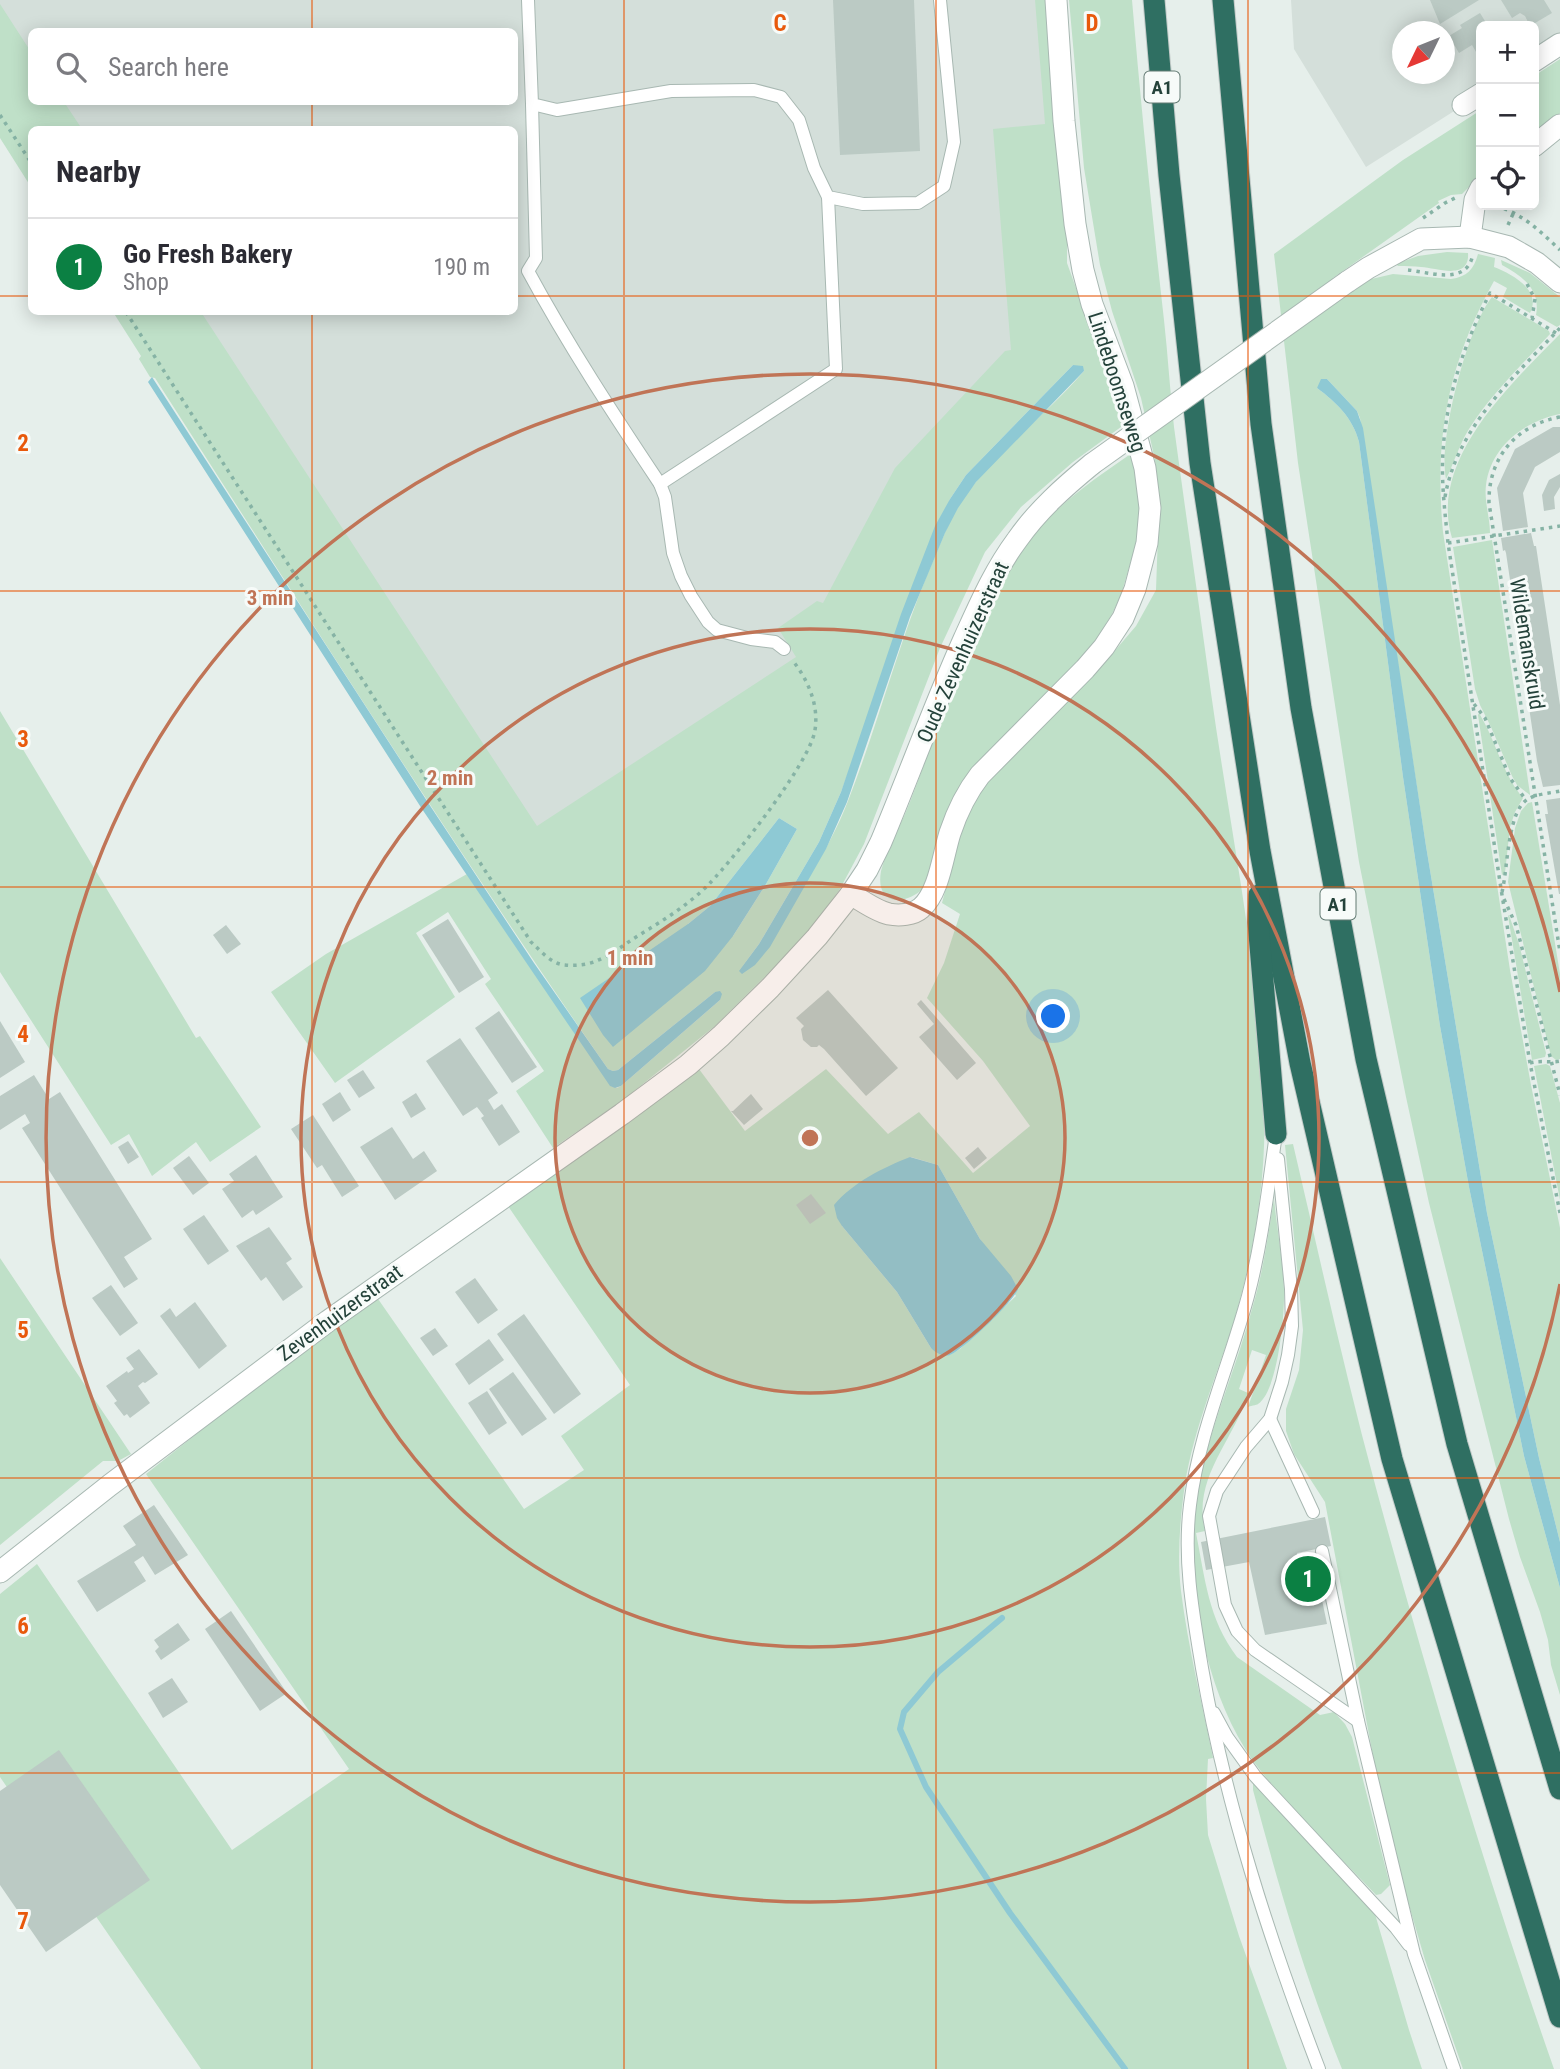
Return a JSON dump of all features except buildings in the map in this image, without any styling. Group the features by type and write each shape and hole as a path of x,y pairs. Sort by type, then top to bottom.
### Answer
{"highway":[{"name":"A1","path":"1154,0 1169,175 1200,463 1260,851 1300,1063 1392,1460 1560,2017"},
{"name":"A1","path":"1223,0 1261,424 1301,708 1366,1059 1457,1444 1560,1788"},
{"name":"A1","path":"1260,851 1258,922 1276,1134"}],"street":[{"name":"Lindeboomseweg","path":"851,894 884,913 892,914 912,913 928,901 968,790 1104,647 1123,618 1135,589 1147,543 1150,508 1145,468 1123,386 1092,304 1081,259 1064,121 1056,0"},
{"path":"1539,58 1560,44"},
{"path":"1463,105 1476,97"},
{"path":"1539,142 1560,125"},
{"path":"1470,237 1476,198"},
{"name":"Oude Zevenhuizerstraat","path":"688,1065 770,988 817,937 867,870 993,574 1037,514 1059,491 1092,464 1347,282 1421,239 1470,237 1509,247 1560,282"},
{"name":"Zevenhuizerstraat","path":"0,1572 110,1485 328,1321 688,1065"}],"lane":[{"path":"528,0 536,258 528,271 557,325 660,484 665,497 673,553 691,596 708,622 717,631 775,642 784,649"},
{"path":"828,197 863,204 918,203 944,186 954,142 940,0"},
{"path":"532,104 557,110 671,90 754,90 781,97 799,120 814,168 828,197 836,369 660,484"},
{"name":"A1","path":"1276,1134 1291,1289 1292,1326 1286,1369 1270,1419 1246,1447 1217,1491 1209,1516 1225,1605 1233,1624 1248,1645 1358,1721"},
{"name":"A1","path":"1276,1134 1253,1275 1199,1448 1189,1509 1190,1592 1222,1772 1242,1846 1289,1990 1319,2069"},
{"path":"1270,1419 1313,1512"},
{"name":"A1","path":"1322,1551 1358,1721 1414,1954 1454,2069"},
{"name":"A1","path":"1207,1697 1227,1737 1255,1776 1396,1928 1414,1954"}],"path":[{"path":"0,115 28,158"},
{"path":"1508,210 1560,250"},
{"path":"1368,268 1457,274 1471,262 1473,253 1470,237"},
{"path":"1556,333 1490,293 1472,332 1450,401 1443,451 1448,542 1502,895 1530,1063 1560,1213"},
{"path":"128,315 531,942 549,959 562,965 577,966 596,961 674,914 710,883 751,832 787,784 815,733 812,695 784,649"},
{"path":"1444,506 1452,471 1473,428 1512,379 1560,328"},
{"name":"Wildemanskruid","path":"1560,417 1539,422 1521,433 1501,454 1491,475 1489,490 1560,952"},
{"path":"1448,542 1560,526"},
{"path":"1473,704 1485,718 1510,778 1527,800"},
{"path":"1560,792 1535,796 1521,806 1514,821 1502,895 1516,925 1560,1094"},
{"path":"1530,1063 1560,1061"}],"shaded area":[{"path":"0,0 1039,0 1051,144 1026,363 843,656 515,865 156,315 518,315 518,126 33,126 0,76"},
{"path":"1291,0 1560,0 1560,43 1539,57 1539,21 1476,21 1476,97 1366,167 1294,49"}],"green space":[{"path":"1035,0 1047,0 1067,263 1125,424 1073,462 1021,507 985,552 940,648 864,844 840,889 806,936 715,1026 623,1100 553,1148 516,1091 544,1071 485,984 491,979 448,912 416,933 455,997 335,1083 271,992 326,954 467,874 611,1086 621,1086 720,1000 715,992 618,1070 608,1069 435,812 155,378 150,377 139,359 141,356 115,315 203,315 537,826 796,657 778,628 817,601 823,603 895,468 1005,351 1011,350 993,129 1045,124","holes":["1073,365 1084,371 985,471 953,515 916,603 838,825 800,890 739,971 759,944 819,842 841,792 950,499 966,475","779,818 797,829 733,936 688,924 710,906"]},
{"path":"1069,0 1132,0 1174,427 1250,948 1264,1101 1264,1157 1254,1240 1234,1321 1189,1463 1180,1524 1180,1578 1187,1633 1213,1758 1208,1759 1208,1835 1239,1936 1287,2069 201,2069 0,1777 0,1594 37,1564 232,1850 349,1769 146,1474 376,1296 524,1509 584,1470 561,1436 630,1385 508,1206 699,1069 745,1131 826,1069 888,1134 919,1112 973,1173 1030,1126 983,1061 927,998 944,963 960,914 942,903 965,815 978,789 1112,654 1136,626 1156,590 1159,506 1155,460 1141,398 1100,265 1084,168","holes":["911,1157 938,1165 1016,1296 960,1349 950,1355 931,1348 897,1292 842,1226 859,1184"]},
{"path":"0,4 28,47 28,105 66,105 80,126 28,126 28,182 0,138"},
{"path":"1560,59 1560,113 1539,130 1539,84 1539,73"},
{"path":"1476,113 1476,180 1462,194 1451,195 1438,201 1439,203 1333,278 1344,294 1367,280 1393,274 1451,279 1469,271 1478,254 1495,258 1494,267 1523,284 1529,290 1533,305 1530,313 1503,297 1507,288 1494,281 1478,312 1455,372 1448,402 1443,433 1441,497 1443,532 1510,970 1560,1228 1560,1542 1539,1458 1487,1213 1426,846 1360,418 1357,411 1327,379 1317,388 1343,411 1353,425 1359,442 1403,777 1440,1026 1469,1187 1524,1456 1560,1588 1560,1695 1540,1612 1509,1519 1429,1203 1359,862 1298,463 1274,254 1403,160"},
{"path":"1447,252 1468,253 1464,267 1451,271 1396,264 1418,256"},
{"path":"1501,260 1530,273 1560,297 1560,325 1557,327 1536,315 1536,298 1533,291 1523,279 1502,265"},
{"path":"1492,297 1550,334 1478,416 1462,441 1446,479 1446,439 1457,385 1473,333"},
{"path":"1560,334 1560,414 1547,417 1523,429 1502,447 1495,458 1486,485 1490,533 1452,538 1448,509 1452,480 1463,452 1498,400"},
{"path":"1132,453 1140,520 1121,595 1112,614 1088,653 979,763 924,888 900,900 886,896 880,882 881,871 958,673 993,597 1019,555 1051,515"},
{"path":"1492,540 1530,795 1517,785 1512,776 1475,689 1453,547"},
{"path":"0,711 196,1038 200,1036 261,1127 210,1162 196,1142 152,1176 129,1134 111,1145 0,972"},
{"path":"1479,713 1510,778 1523,798 1510,827 1505,873 1502,875 1478,715"},
{"path":"1532,802 1560,974 1560,1059 1556,1060 1551,1056 1508,882 1515,828 1521,811"},
{"path":"1508,916 1519,944 1546,1053 1545,1057 1532,1060"},
{"path":"1534,1066 1550,1066 1560,1103 1560,1200"},
{"path":"1293,1144 1354,1402 1396,1561 1482,1853 1554,2069 1463,2069 1425,1960 1404,1888 1377,1777 1325,1502 1294,1454 1286,1431 1286,1409 1299,1370 1303,1330 1285,1145"},
{"path":"1274,1199 1284,1290 1279,1351 1271,1384 1265,1396 1258,1404 1248,1407 1266,1355 1252,1350 1239,1389 1248,1393 1209,1476 1204,1493 1205,1531 1196,1533 1214,1613 1227,1643 1237,1657 1320,1715 1334,1712 1352,1737 1390,1885 1376,1895 1287,1802 1239,1739 1222,1704 1209,1665 1200,1624 1193,1542 1196,1503 1208,1446 1256,1295"},
{"path":"0,1258 131,1454 118,1461 103,1461 0,1545"},
{"path":"1253,1782 1375,1914 1422,2069 1342,2069 1293,1931 1262,1825"}],"water":[{"path":"1073,365 1083,366 1084,371 976,482 958,508 910,617 847,802 826,849 770,947 755,965 742,974 739,971 759,944 819,842 841,792 901,614 935,526 966,475"},
{"path":"152,377 427,801 608,1069 618,1070 715,992 720,991 722,994 720,1000 621,1086 610,1086 422,809 148,382"},
{"path":"1321,379 1327,379 1357,411 1363,428 1426,846 1487,1213 1539,1458 1560,1542 1560,1588 1524,1456 1469,1187 1440,1026 1403,777 1359,442 1353,425 1343,411 1317,388"},
{"path":"779,818 797,829 733,936 705,971 613,1047 580,998 710,906"},
{"path":"910,1157 938,1165 980,1239 1011,1276 1018,1289 987,1325 950,1355 940,1354 931,1348 897,1292 842,1226 834,1205 869,1176"}],"waterway":[{"path":"1002,1618 938,1672 904,1712 900,1729 926,1787 1010,1913 1125,2069"}],"place":[{"name":"Go Fresh Bakery","path":"1308,1579"}]}
